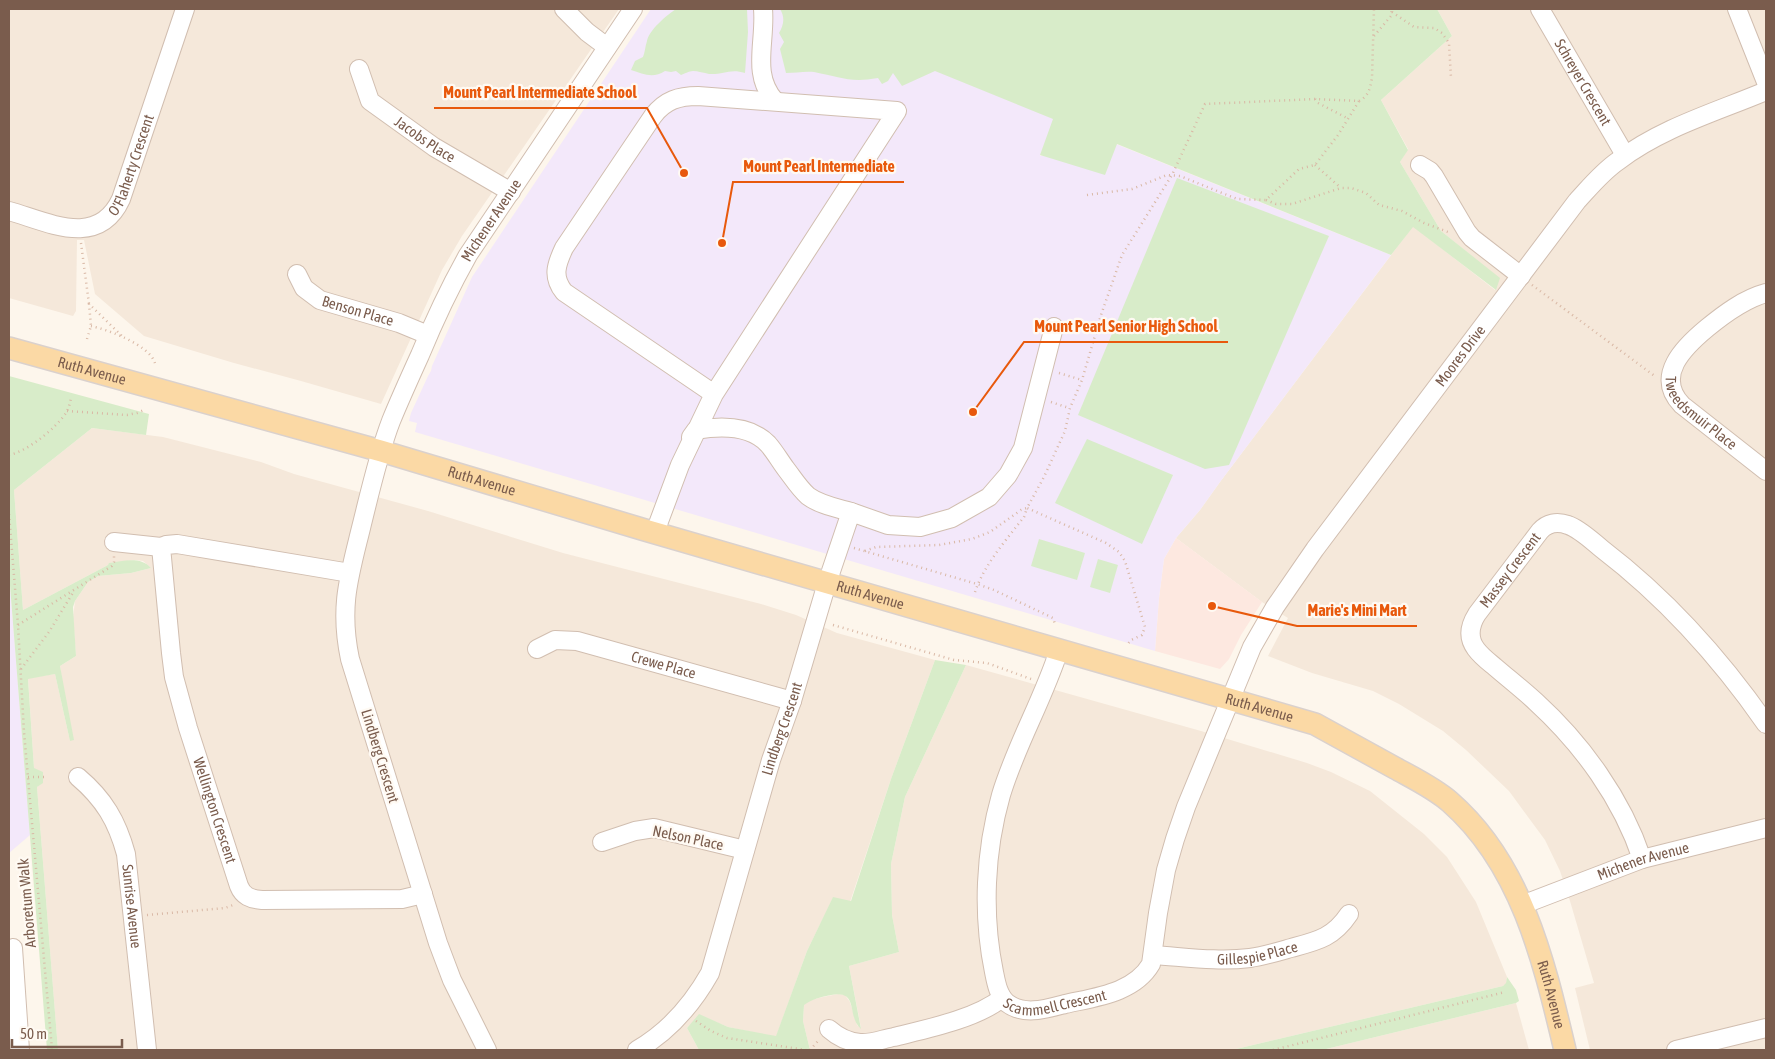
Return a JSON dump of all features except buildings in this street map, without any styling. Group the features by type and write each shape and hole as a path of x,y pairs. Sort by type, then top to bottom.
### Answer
{"main road":[{"name":"Ruth Avenue","path":"9,348 381,452 1315,724 1414,779 1449,802 1489,847 1522,905 1546,973 1565,1050"}],"street":[{"name":"O'Flaherty Crescent","path":"9,211 79,229 99,225 106,220 117,206 185,9"},
{"path":"564,9 587,32 607,47"},
{"name":"Michener Avenue","path":"381,452 391,421 428,335 464,261 633,9"},
{"path":"763,9 761,74 765,88 775,101"},
{"name":"Schreyer Crescent","path":"1540,9 1625,155"},
{"path":"1737,9 1766,82"},
{"name":"Jacobs Place","path":"359,70 370,101 434,146 511,192"},
{"name":"Moores Drive","path":"1231,700 1252,647 1286,590 1315,549 1526,280 1587,190 1606,170 1646,142 1668,131 1766,92"},
{"path":"650,531 670,466 696,430 714,394 897,111 775,101 680,97 659,108 564,248 558,263 556,279 569,297 714,394"},
{"path":"1420,164 1434,176 1472,238 1526,280"},
{"name":"Benson Place","path":"297,274 304,288 320,300 399,323 428,335"},
{"name":"Tweedsmuir Place","path":"1766,293 1737,306 1689,343 1674,364 1672,382 1676,399 1682,405 1766,471"},
{"path":"696,430 711,427 733,428 760,437 768,444 797,484 814,500 888,525 920,527 952,518 989,497 1008,475 1023,448 1054,328"},
{"name":"Lindberg Crescent","path":"381,452 350,573 344,614 348,651 423,894 452,980 487,1050"},
{"name":"Lindberg Crescent","path":"637,1050 671,1026 707,978 713,963 771,760 792,701 827,582 851,512"},
{"name":"Massey Crescent","path":"1642,859 1633,833 1621,810 1580,750 1552,717 1481,656 1471,642 1470,628 1477,614 1540,531 1547,525 1556,523 1571,526 1633,573 1688,627 1732,679 1766,724"},
{"path":"114,542 161,547 177,544 350,573"},
{"name":"Wellington Crescent","path":"161,547 171,653 176,682 188,728 239,886 244,895"},
{"name":"Crewe Place","path":"537,649 555,640 577,641 792,701"},
{"name":"Scammell Crescent","path":"1059,650 1051,674 1009,772 996,814 992,835 988,882 988,926 991,959 1002,998 1019,1009 1035,1010 1106,994 1128,987 1141,978 1151,964 1158,913 1170,855 1186,807 1231,700"},
{"name":"Sunrise Avenue","path":"78,777 99,796 118,830 127,862 147,1050"},
{"name":"Nelson Place","path":"602,842 634,831 654,828 745,850"},
{"name":"Michener Avenue","path":"1522,905 1642,859 1766,828"},
{"path":"244,895 249,898 262,900 402,899 423,894"},
{"name":"Gillespie Place","path":"1153,955 1225,959 1259,956 1314,942 1326,937 1339,928 1349,914"},
{"path":"13,948 20,1050"},
{"path":"829,1029 851,1042 868,1043 946,1023 982,1010 1002,998"},
{"path":"1683,1049 1766,1028"}],"path":[{"path":"1266,200 1299,169 1315,165 1359,101 1368,94 1374,36 1374,9"},
{"path":"1374,36 1388,21 1392,10 1414,27 1434,28 1442,33 1449,43 1451,78"},
{"path":"975,592 994,557 1024,517 1057,451 1122,256 1172,175 1205,104 1315,99 1359,101"},
{"path":"1315,99 1318,103 1347,118"},
{"path":"1315,165 1341,188"},
{"path":"1087,195 1132,189 1162,176 1172,175 1185,178 1237,199 1266,200 1276,204 1292,204 1341,188 1362,191 1379,205 1402,211 1424,223 1443,230 1452,233 1467,232"},
{"path":"79,229 91,326 87,339"},
{"path":"1526,280 1652,375 1672,382"},
{"path":"89,304 123,337 152,356 156,363"},
{"path":"91,326 123,337"},
{"path":"1058,373 1082,380"},
{"path":"9,456 18,453 46,434 67,412 71,398"},
{"path":"1052,402 1070,408"},
{"path":"67,412 127,415 144,410"},
{"path":"865,551 871,548 930,546 972,539 990,532 1021,510 1027,508 1106,542 1116,548 1122,555 1144,627 1142,635 1131,640 1127,645"},
{"name":"Arboretum Walk","path":"9,514 28,777 52,1050"},
{"path":"18,625 114,564 114,542"},
{"path":"841,544 978,584 1049,615 1055,620 1054,624"},
{"path":"21,669 49,632 75,590"},
{"path":"833,625 954,660 983,662 1032,679"},
{"path":"954,660 956,653"},
{"path":"28,777 44,777"},
{"path":"133,916 228,908 244,895"},
{"path":"1273,1050 1505,992"},
{"path":"693,1019 719,1035 806,1050"}],"shaded area":[{"path":"9,9 619,9 462,236 442,270 381,404 144,336 95,294 84,240 77,240 76,311 73,316 9,298"},
{"path":"651,9 820,9 893,73 935,70 1054,119 1040,156 1116,144 1391,255 1200,510 1176,538 1164,559 1155,651 415,432 417,423 409,421 411,413 472,277"},
{"path":"1437,9 1766,9 1766,1050 1590,1050 1575,988 1594,983 1570,901 1560,871 1545,840 1509,791 1443,731 1399,704 1373,691 1312,673 1268,656 1288,618 1262,602 1176,538 1200,510 1413,226 1495,290 1499,278 1441,231 1400,162 1408,149 1381,100 1452,36"},
{"path":"92,428 163,437 261,462 294,474 428,511 563,553 761,604 796,615 837,633 935,660 891,779 850,902 833,898 807,951 776,1037 728,1027 699,1015 687,1028 699,1050 58,1050 37,787 42,783 34,768 28,678 55,674 70,741 60,666 76,656 73,618 75,601 88,582 98,576 131,573 151,568 143,561 136,560 110,563 23,610 14,490"},
{"path":"1176,538 1262,602 1241,635 1229,659 1220,669 1155,651 1164,559"},
{"path":"9,573 30,835 9,853"},
{"path":"966,665 1307,763 1331,772 1370,791 1424,834 1447,857 1476,902 1507,977 1506,984 1232,1050 810,1050 803,1021 804,1004 810,1000 823,997 838,994 845,995 850,1002 857,1025 861,1028 849,966 899,952 892,915 891,864 905,797"},
{"path":"1516,1003 1529,1050 1322,1050"}],"green space":[{"path":"676,9 747,9 748,32 745,73 731,71 709,74 693,71 681,75 676,71 665,71 652,75 631,70 635,61 643,57 651,32"},
{"path":"780,9 1437,9 1452,36 1381,100 1408,150 1400,162 1441,231 1500,278 1496,290 1413,227 1391,255 1117,144 1105,175 1040,155 1053,119 935,71 902,86 893,73 888,81 882,84 878,78 852,80 814,72 786,73 780,49 784,42 779,33 783,21"},
{"path":"1177,178 1329,236 1229,465 1205,469 1078,415"},
{"path":"9,376 149,414 146,435 92,428 14,490 23,610 109,563 137,561 147,564 151,568 131,573 98,576 88,582 75,601 73,607 76,656 60,666 74,740 70,741 55,674 28,679 34,768 43,772 43,783 37,787 58,1050 47,1050 9,573"},
{"path":"1087,439 1173,475 1142,544 1055,503"},
{"path":"1039,539 1085,553 1077,580 1031,566"},
{"path":"1098,559 1118,565 1110,593 1090,587"},
{"path":"935,660 966,665 905,797 891,864 892,915 899,952 849,966 861,1029 854,1018 851,1005 846,996 840,994 831,995 820,997 804,1005 803,1021 810,1050 699,1050 687,1028 699,1014 728,1027 776,1036 807,951 833,897 851,901 891,779"},
{"path":"1507,977 1516,990 1519,1001 1516,1003 1322,1050 1232,1050 1503,986 1506,983"}],"place":[{"name":"Mount Pearl Intermediate School","path":"684,173"},
{"name":"Mount Pearl Intermediate","path":"722,243"},
{"name":"Mount Pearl Senior High School","path":"973,412"},
{"name":"Marie's Mini Mart","path":"1212,606"}]}
